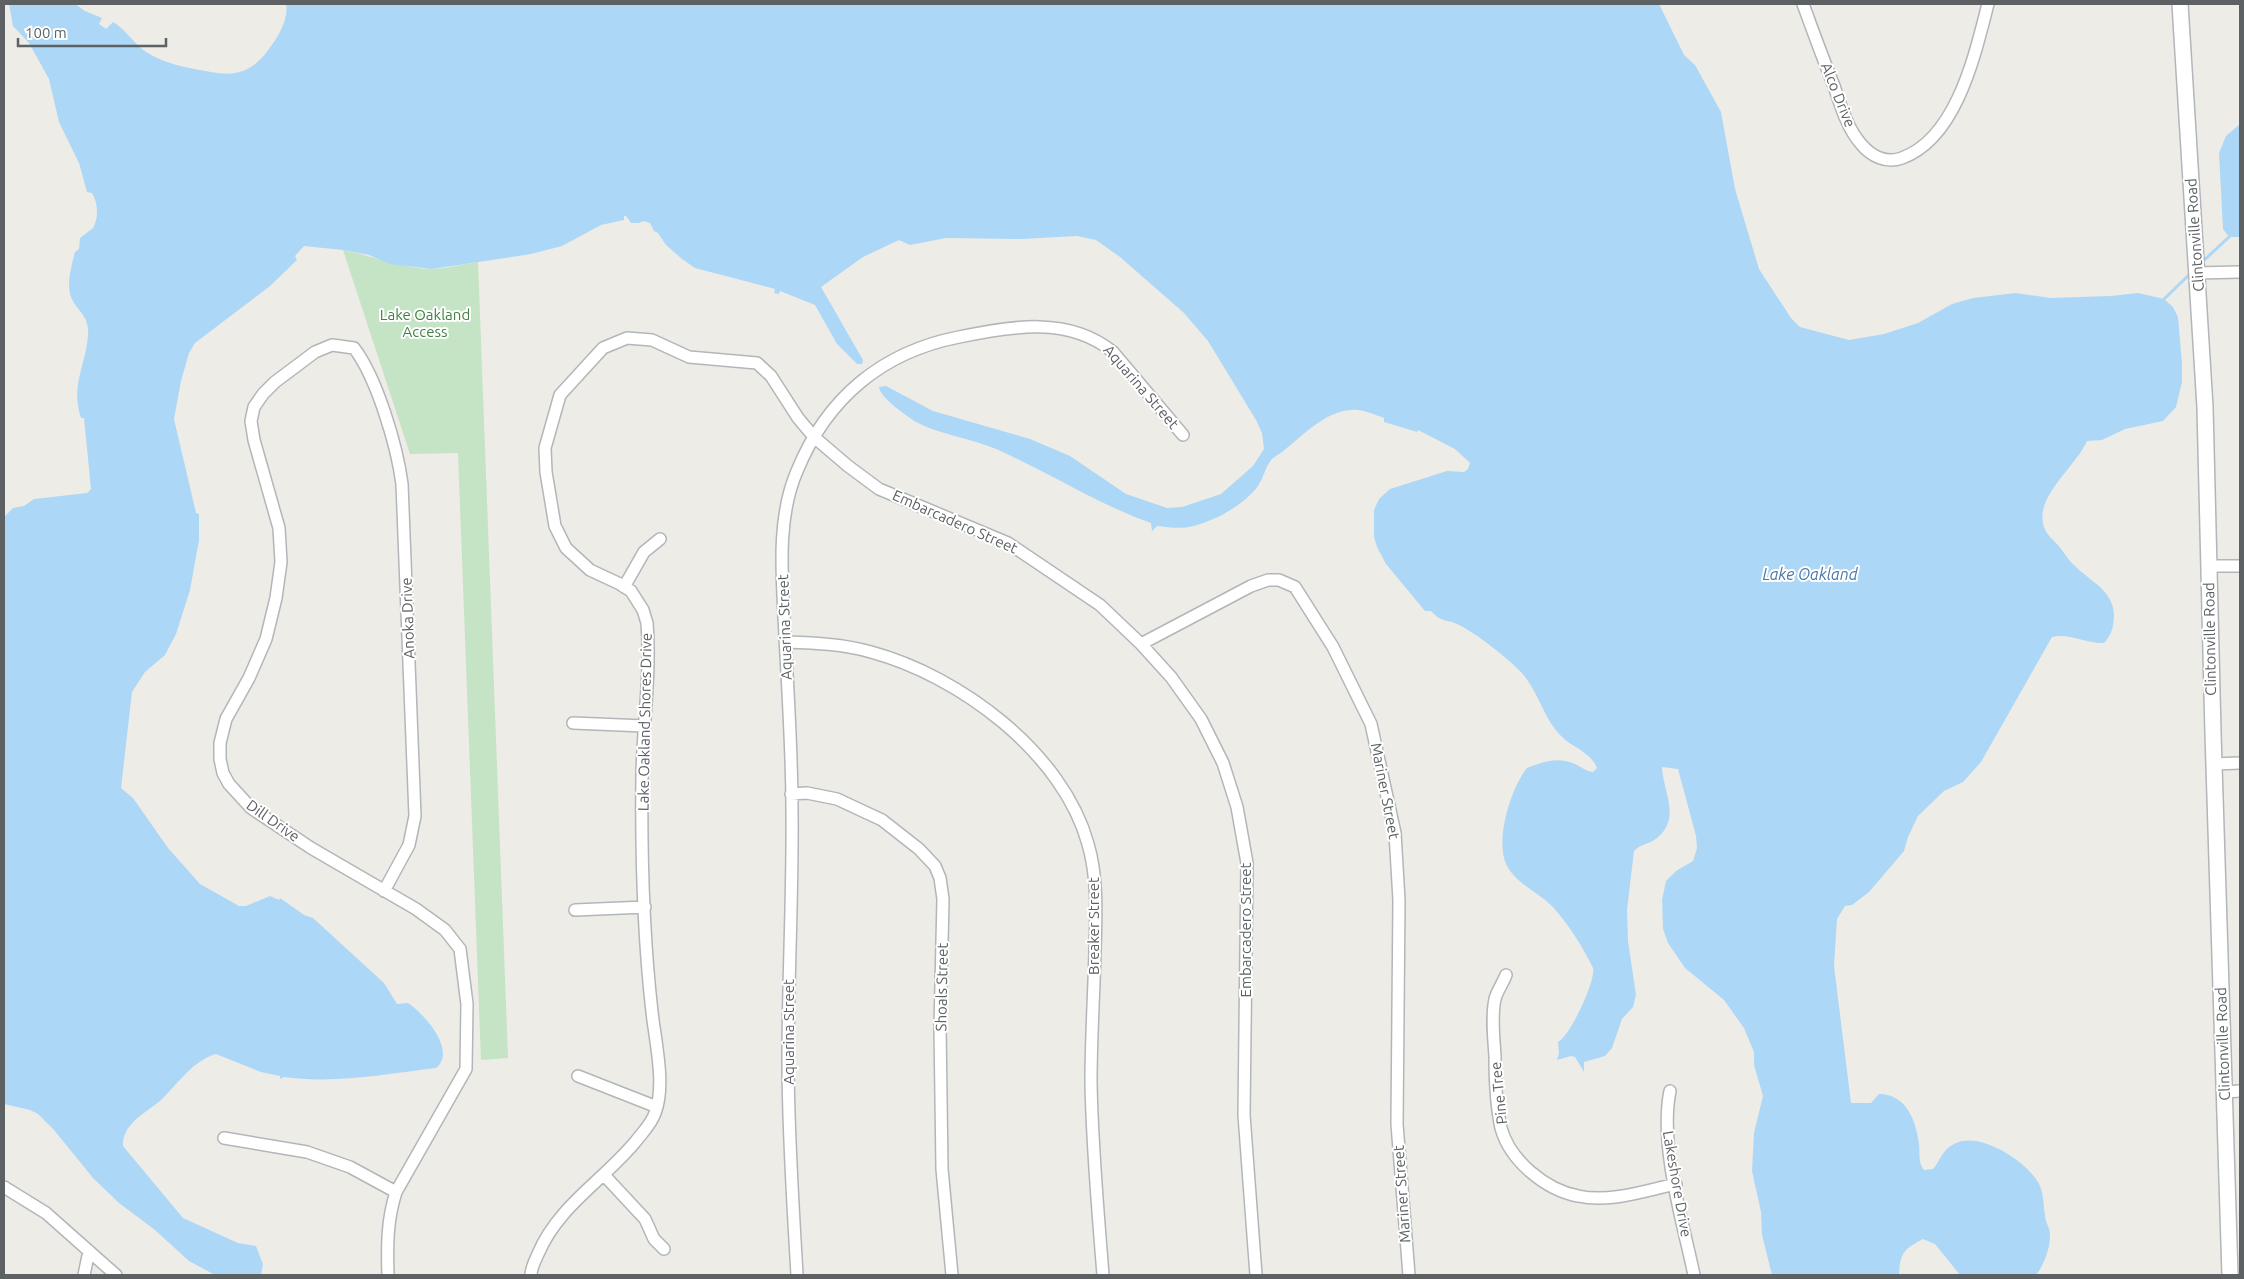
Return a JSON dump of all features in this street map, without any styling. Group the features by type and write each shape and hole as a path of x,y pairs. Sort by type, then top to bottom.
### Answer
{"street":[{"name":"Alco Drive","path":"1802,4 1849,127 1861,145 1877,158 1898,159 1910,155 1926,143 1951,110 1973,60 1988,4"},
{"name":"Clintonville Road","path":"2180,4 2205,407 2208,566 2230,1275"},
{"path":"2197,273 2240,272"},
{"name":"Aquarina Street","path":"797,1275 790,1163 788,1063 791,794 783,588 787,501 796,472 819,427 858,384 894,358 930,343 990,330 1046,326 1081,333 1100,341 1114,352 1183,435"},
{"name":"Lake Oakland Shores Drive","path":"531,1275 543,1242 554,1224 574,1201 627,1152 647,1127 657,1108 659,1069 650,990 645,907 642,784 647,624 638,601 624,587 590,570 566,548 555,526 546,472 545,448 560,396 603,348 627,338 652,340 689,357 757,363 771,376 798,418 814,437"},
{"name":"Dill Drive","path":"354,348 332,345 315,352 275,382 254,407 251,421 254,440 279,528 281,562 276,598 266,639 249,678 226,719 220,743 220,759 223,773 251,808 384,891 416,908 445,930 460,949 467,1004 466,1069 396,1192 389,1214 387,1231 388,1275"},
{"name":"Anoka Drive","path":"354,348 365,362 397,452 405,536 415,816 409,845 384,891"},
{"name":"Embarcadero Street","path":"814,437 880,489 1008,543 1100,605 1142,644 1171,677 1201,719 1223,763 1237,807 1247,863 1244,1115 1256,1275"},
{"path":"624,587 644,552 660,539"},
{"path":"2208,566 2240,566"},
{"name":"Mariner Street","path":"1142,644 1251,586 1268,580 1279,580 1295,587 1306,603 1333,647 1371,724 1396,833 1399,900 1397,1124 1408,1275"},
{"name":"Breaker Street","path":"786,642 844,645 873,652 902,662 941,681 984,709 1041,757 1078,813 1088,844 1095,881 1091,1083 1104,1275"},
{"path":"574,723 644,726"},
{"path":"2214,764 2240,763"},
{"name":"Shoals Street","path":"791,794 807,793 837,799 882,820 919,849 935,866 940,878 943,899 940,1027 942,1169 952,1275"},
{"path":"575,910 645,907"},
{"name":"Pine Tree","path":"1506,975 1495,999 1495,1076 1502,1130 1511,1148 1531,1173 1547,1184 1578,1196 1596,1199 1612,1198 1676,1184"},
{"path":"578,1076 657,1108"},
{"path":"2224,1092 2240,1091"},
{"name":"Lakeshore Drive","path":"1670,1092 1667,1106 1667,1129 1694,1275"},
{"path":"224,1138 307,1152 350,1167 396,1192"},
{"path":"604,1174 645,1219 654,1240 664,1249"},
{"path":"4,1187 46,1213 116,1275"},
{"path":"84,1275 90,1251"}],"green space":[{"name":"Lake Oakland Access","path":"343,250 398,264 431,269 478,262 508,1058 481,1060 458,453 410,454"}],"water":[{"name":"Lake Oakland","path":"9,4 75,4 85,11 102,18 99,24 106,29 113,22 118,25 138,46 159,59 183,66 227,74 245,70 261,59 282,28 286,16 286,4 1659,4 1684,55 1695,65 1721,112 1735,189 1759,269 1791,318 1800,327 1849,340 1884,334 1918,323 1952,304 1973,298 2016,293 2050,298 2138,293 2164,299 2173,307 2178,317 2182,382 2176,407 2163,421 2125,429 2102,440 2087,441 2082,451 2051,491 2043,512 2043,523 2049,535 2073,564 2101,588 2111,601 2114,618 2110,634 2104,643 2065,636 2052,637 1981,762 1963,782 1944,791 1918,816 1904,851 1869,892 1852,905 1845,906 1837,919 1834,966 1851,1103 1871,1103 1879,1094 1896,1098 1903,1103 1912,1118 1918,1135 1920,1161 1924,1170 1933,1169 1947,1149 1954,1144 1964,1141 1975,1141 1988,1144 2000,1150 2032,1173 2040,1186 2045,1219 2050,1235 2047,1254 2039,1271 2036,1275 1960,1275 1935,1244 1923,1239 1904,1252 1900,1262 1899,1275 1772,1275 1762,1235 1761,1212 1752,1171 1754,1133 1763,1096 1754,1065 1754,1052 1744,1028 1724,1000 1685,968 1668,943 1663,929 1662,900 1666,881 1676,871 1693,861 1697,848 1696,836 1678,769 1662,767 1670,813 1665,829 1658,837 1634,851 1627,910 1628,941 1636,995 1633,1007 1622,1019 1612,1048 1605,1056 1584,1062 1584,1072 1575,1057 1571,1056 1557,1060 1559,1053 1558,1042 1569,1030 1581,1008 1593,975 1593,968 1575,936 1559,914 1553,907 1516,878 1507,866 1503,855 1503,829 1515,788 1527,768 1545,762 1563,760 1593,772 1597,768 1590,757 1560,735 1554,728 1531,686 1513,664 1468,630 1439,618 1431,611 1425,611 1386,564 1374,537 1374,510 1379,499 1390,489 1447,471 1464,472 1468,469 1470,463 1455,449 1418,430 1417,432 1384,422 1384,418 1365,411 1346,411 1334,414 1312,427 1272,459 1258,486 1245,500 1228,512 1199,525 1181,528 1157,526 1152,531 1151,523 1111,507 1016,458 986,445 935,430 916,422 889,401 879,387 886,386 933,411 1030,439 1070,456 1126,494 1167,508 1182,507 1221,494 1253,466 1264,449 1262,433 1256,420 1208,341 1184,313 1120,257 1096,240 1077,236 1022,239 946,238 910,245 899,240 863,257 821,287 863,360 862,364 857,364 837,344 815,305 780,291 779,294 774,293 775,289 695,268 666,245 650,223 643,221 631,223 626,216 624,216 624,220 601,225 562,246 531,254 432,269 390,264 369,255 343,250 304,246 295,256 297,260 270,286 195,343 189,353 181,381 174,419 196,513 199,514 199,540 190,590 176,634 165,655 145,672 132,692 121,788 133,798 168,848 200,884 239,906 246,906 270,896 279,900 280,898 304,915 313,918 384,983 397,1004 408,1003 421,1014 436,1032 443,1052 442,1060 436,1068 341,1079 284,1077 280,1079 280,1076 261,1072 216,1054 194,1066 163,1098 137,1118 127,1130 123,1146 183,1218 238,1243 256,1246 263,1264 261,1275 215,1275 189,1261 155,1230 119,1203 93,1178 54,1130 38,1114 30,1110 4,1104 4,517 13,508 24,506 34,499 87,493 91,489 84,418 81,418 77,395 87,346 88,328 85,317 72,300 69,284 75,252 79,249 80,238 93,228 97,210 94,197 92,193 87,192 79,163 59,122 49,79 29,43 13,26"},
{"path":"2240,124 2240,237 2229,237 2223,229 2219,153 2226,136"}],"waterway":[{"path":"2200,264 2229,237"},
{"path":"2164,299 2192,272"}]}
